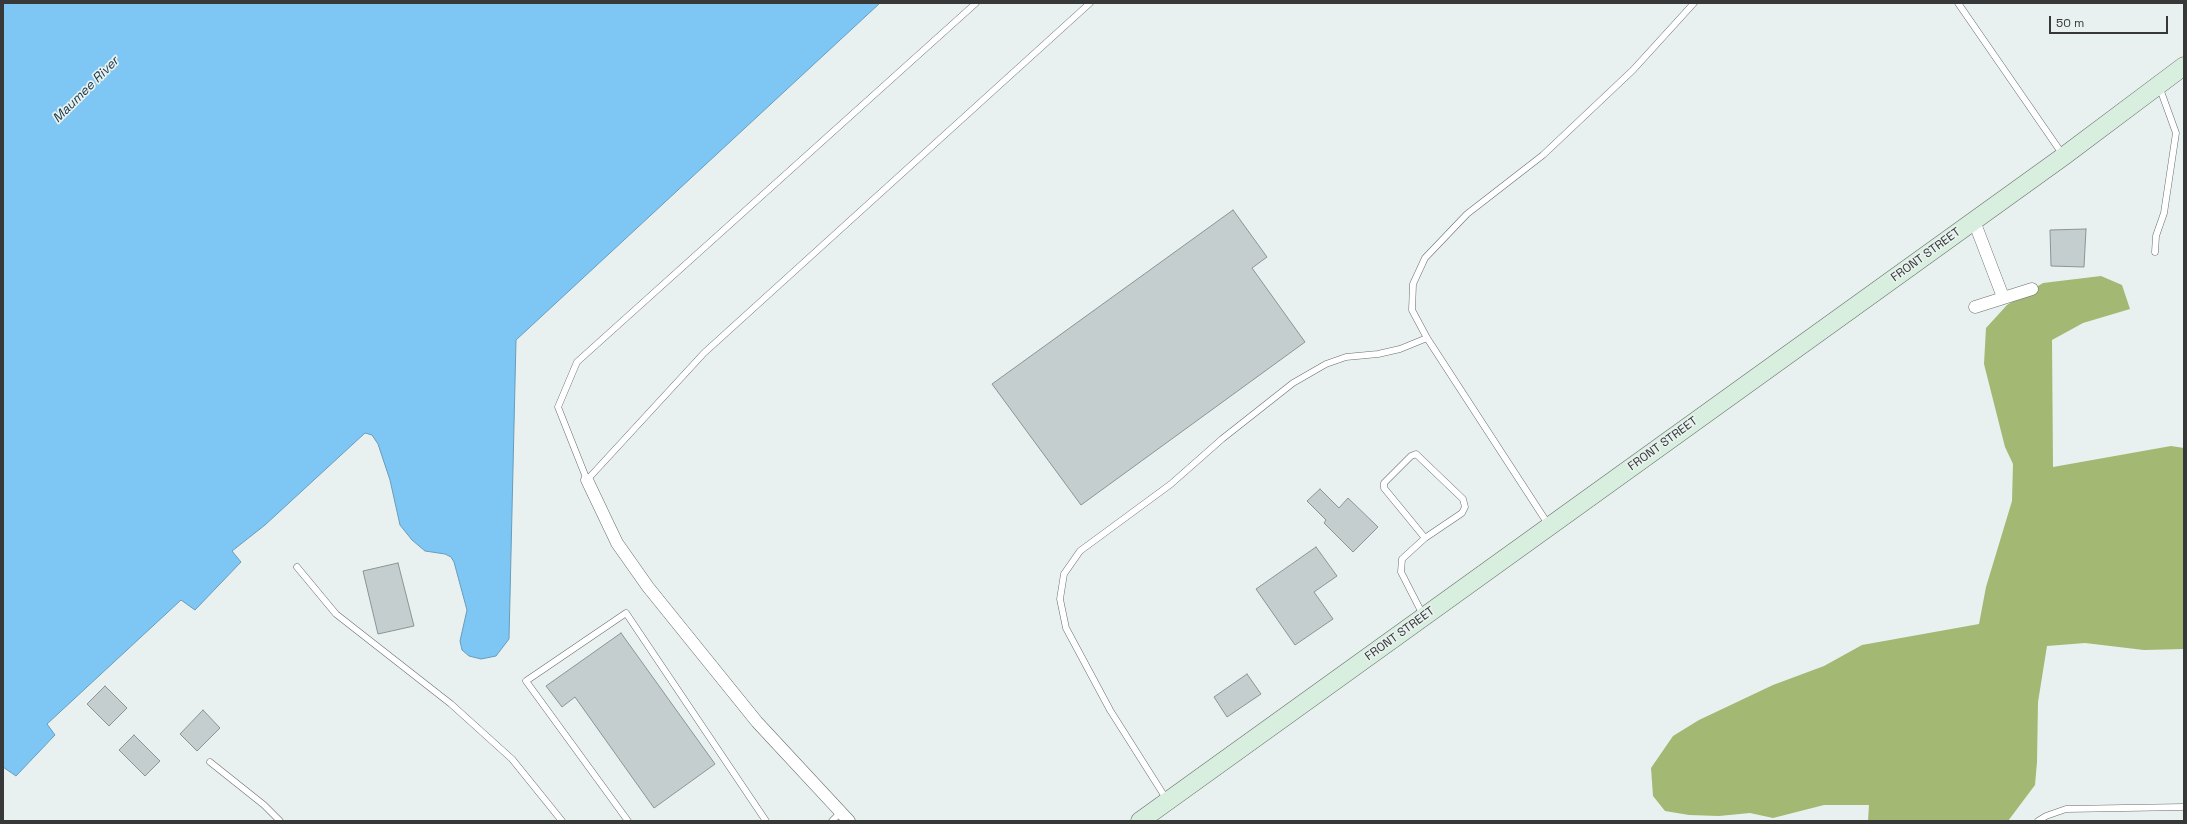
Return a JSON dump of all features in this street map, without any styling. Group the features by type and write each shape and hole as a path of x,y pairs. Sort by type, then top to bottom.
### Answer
{"street":[{"name":"FRONT STREET","path":"1140,821 2064,156 2184,66"},
{"path":"1974,221 2003,297"},
{"path":"1975,306 2032,289"},
{"path":"586,480 617,542 648,586 757,722 845,817"}],"lane":[{"path":"976,3 577,362 558,408 586,480 704,353 1090,3"},
{"path":"1549,526 1427,338 1412,310 1413,284 1425,258 1467,214 1549,150 1633,70 1694,3"},
{"path":"1958,3 2064,156"},
{"path":"2155,252 2156,236 2164,213 2176,133 2158,85"},
{"path":"1167,801 1110,710 1066,628 1060,600 1064,574 1080,551 1171,484 1222,439 1293,383 1326,364 1346,357 1378,354 1400,349 1427,338"},
{"path":"1424,616 1401,572 1400,566 1402,559 1425,538 1462,513 1465,507 1463,499 1416,454 1411,456 1384,483 1384,488 1425,538"},
{"path":"297,567 336,614 451,704 512,759 562,821"},
{"path":"628,821 526,681 626,613 766,821"},
{"path":"210,762 264,805 280,821"},
{"path":"2038,821 2046,816 2066,809 2184,807"},
{"path":"832,821 845,817"}],"green space":[{"path":"2101,276 2122,285 2130,309 2083,323 2052,340 2053,467 2171,446 2184,448 2184,649 2144,650 2085,643 2047,646 2038,702 2035,785 2008,821 1868,821 1869,805 1824,805 1773,818 1750,813 1719,816 1689,815 1665,811 1653,796 1651,768 1673,736 1699,720 1773,685 1824,666 1862,645 1979,624 1986,587 2012,501 2013,464 2005,447 1984,364 1986,328 2007,305 2043,283"}],"water":[{"name":"Maumee River","path":"3,3 880,3 516,340 509,639 496,656 481,659 469,656 462,650 460,641 467,610 454,562 451,557 445,554 425,551 412,540 400,525 390,480 378,444 372,435 365,433 265,525 232,551 241,562 195,610 181,600 47,724 55,735 16,776 3,767"}],"building":[{"path":"1233,210 1267,257 1252,268 1305,342 1081,505 992,384"},
{"path":"2086,229 2084,267 2051,266 2050,230"},
{"path":"1320,489 1339,508 1348,498 1378,527 1353,552 1324,523 1326,520 1307,501"},
{"path":"1316,547 1337,576 1314,592 1333,619 1295,645 1256,589"},
{"path":"398,563 414,626 378,634 363,571"},
{"path":"621,633 715,764 654,808 575,697 562,707 546,686"},
{"path":"1247,674 1261,694 1227,717 1214,697"},
{"path":"105,686 127,708 109,726 87,704"},
{"path":"203,710 220,728 197,751 180,734"},
{"path":"134,735 160,761 145,776 119,750"}]}
